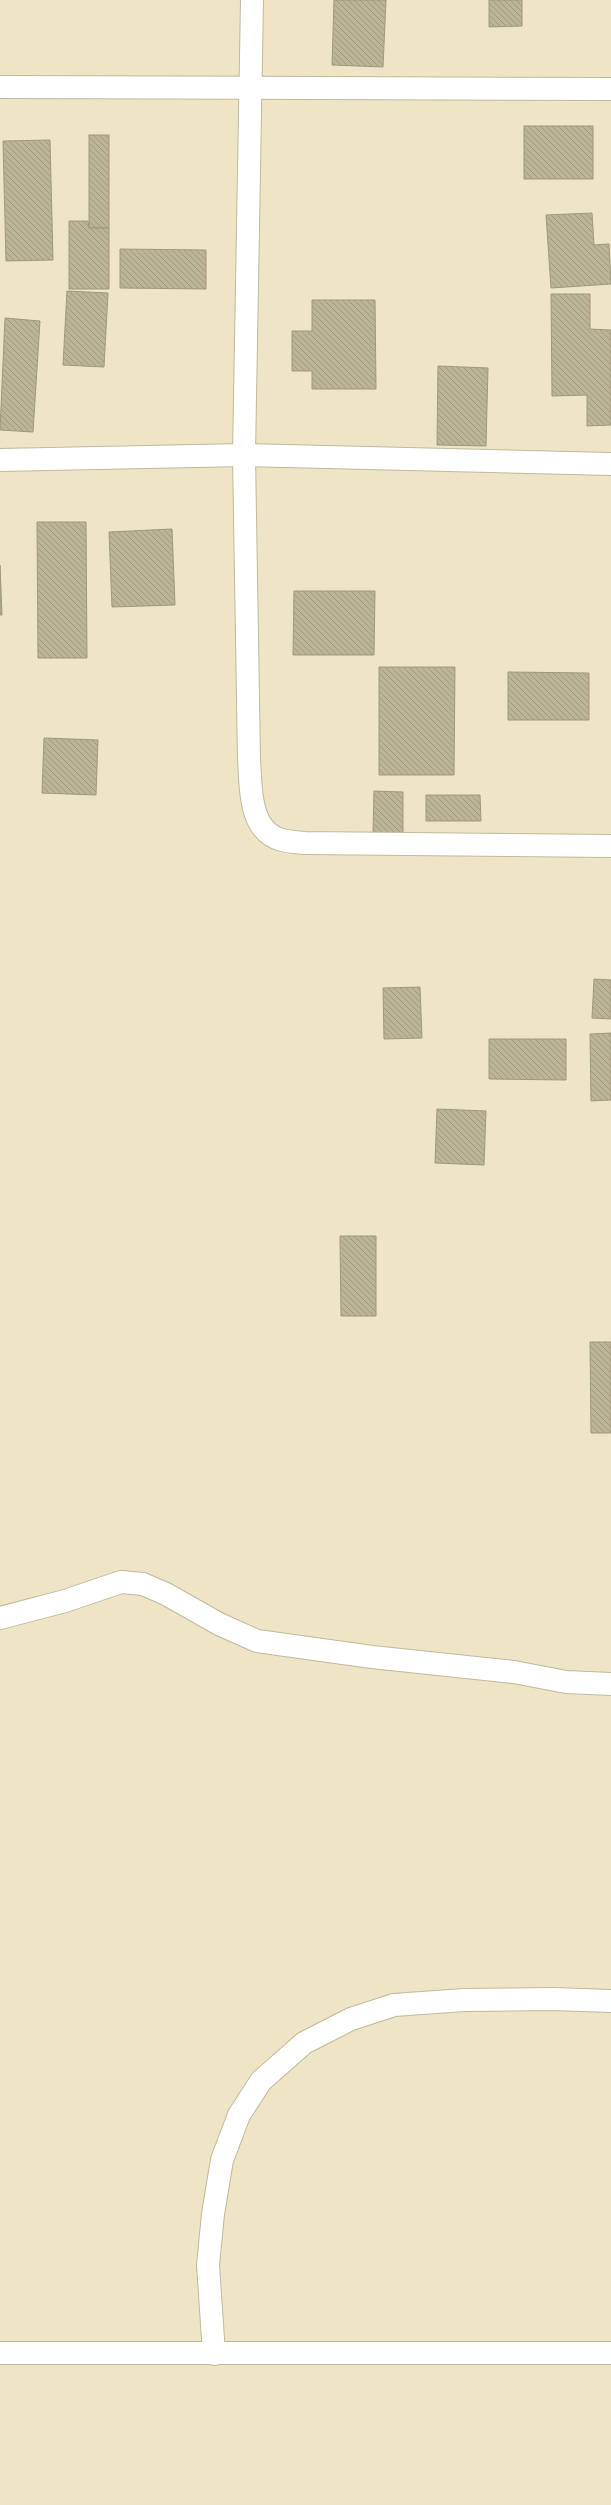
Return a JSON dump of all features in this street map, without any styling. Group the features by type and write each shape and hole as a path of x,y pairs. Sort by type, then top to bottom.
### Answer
{"street":[{"path":"252,0 244,455 249,759 254,807 259,822 267,833 281,840 304,843 611,846"},
{"path":"0,87 611,89"},
{"path":"0,460 244,455 611,464"},
{"path":"0,1618 65,1601 121,1582 128,1582 143,1584 166,1594 219,1624 257,1641 372,1657 514,1672 566,1682 611,1684"},
{"path":"214,2354 208,2265 213,2214 222,2160 239,2115 261,2081 304,2043 351,2019 394,2005 479,2000 553,1999 611,2001"},
{"path":"0,2353 611,2353"}],"building":[{"path":"334,0 386,0 383,67 332,65"},
{"path":"489,0 522,0 522,26 489,27"},
{"path":"524,126 593,126 593,179 524,179"},
{"path":"89,135 109,135 109,228 89,228"},
{"path":"50,140 53,260 6,261 3,141"},
{"path":"592,213 594,245 609,244 611,284 551,288 546,215"},
{"path":"69,221 88,221 89,228 109,228 109,289 69,289"},
{"path":"120,249 206,250 206,289 120,288"},
{"path":"67,291 108,293 104,367 63,365"},
{"path":"551,294 590,294 590,329 611,330 611,425 587,426 587,395 552,396"},
{"path":"312,300 375,300 376,389 312,389 312,371 292,371 292,331 312,331"},
{"path":"5,318 40,321 33,432 0,430"},
{"path":"438,366 488,368 486,446 437,445"},
{"path":"37,522 86,522 87,658 38,658"},
{"path":"172,529 175,605 112,607 109,532"},
{"path":"0,565 2,615 0,615"},
{"path":"294,591 375,591 374,655 293,655"},
{"path":"379,667 455,667 454,775 379,775"},
{"path":"508,672 589,673 589,720 508,720"},
{"path":"44,738 98,740 96,795 42,793"},
{"path":"374,791 403,792 403,834 373,833"},
{"path":"426,795 480,795 481,821 426,821"},
{"path":"594,979 611,980 611,1019 592,1018"},
{"path":"420,987 422,1038 384,1039 383,988"},
{"path":"611,1033 611,1100 591,1101 590,1034"},
{"path":"489,1039 566,1039 566,1080 489,1079"},
{"path":"437,1109 486,1111 484,1165 435,1163"},
{"path":"340,1236 376,1236 376,1316 341,1316"},
{"path":"590,1342 611,1342 611,1433 591,1433"}]}
